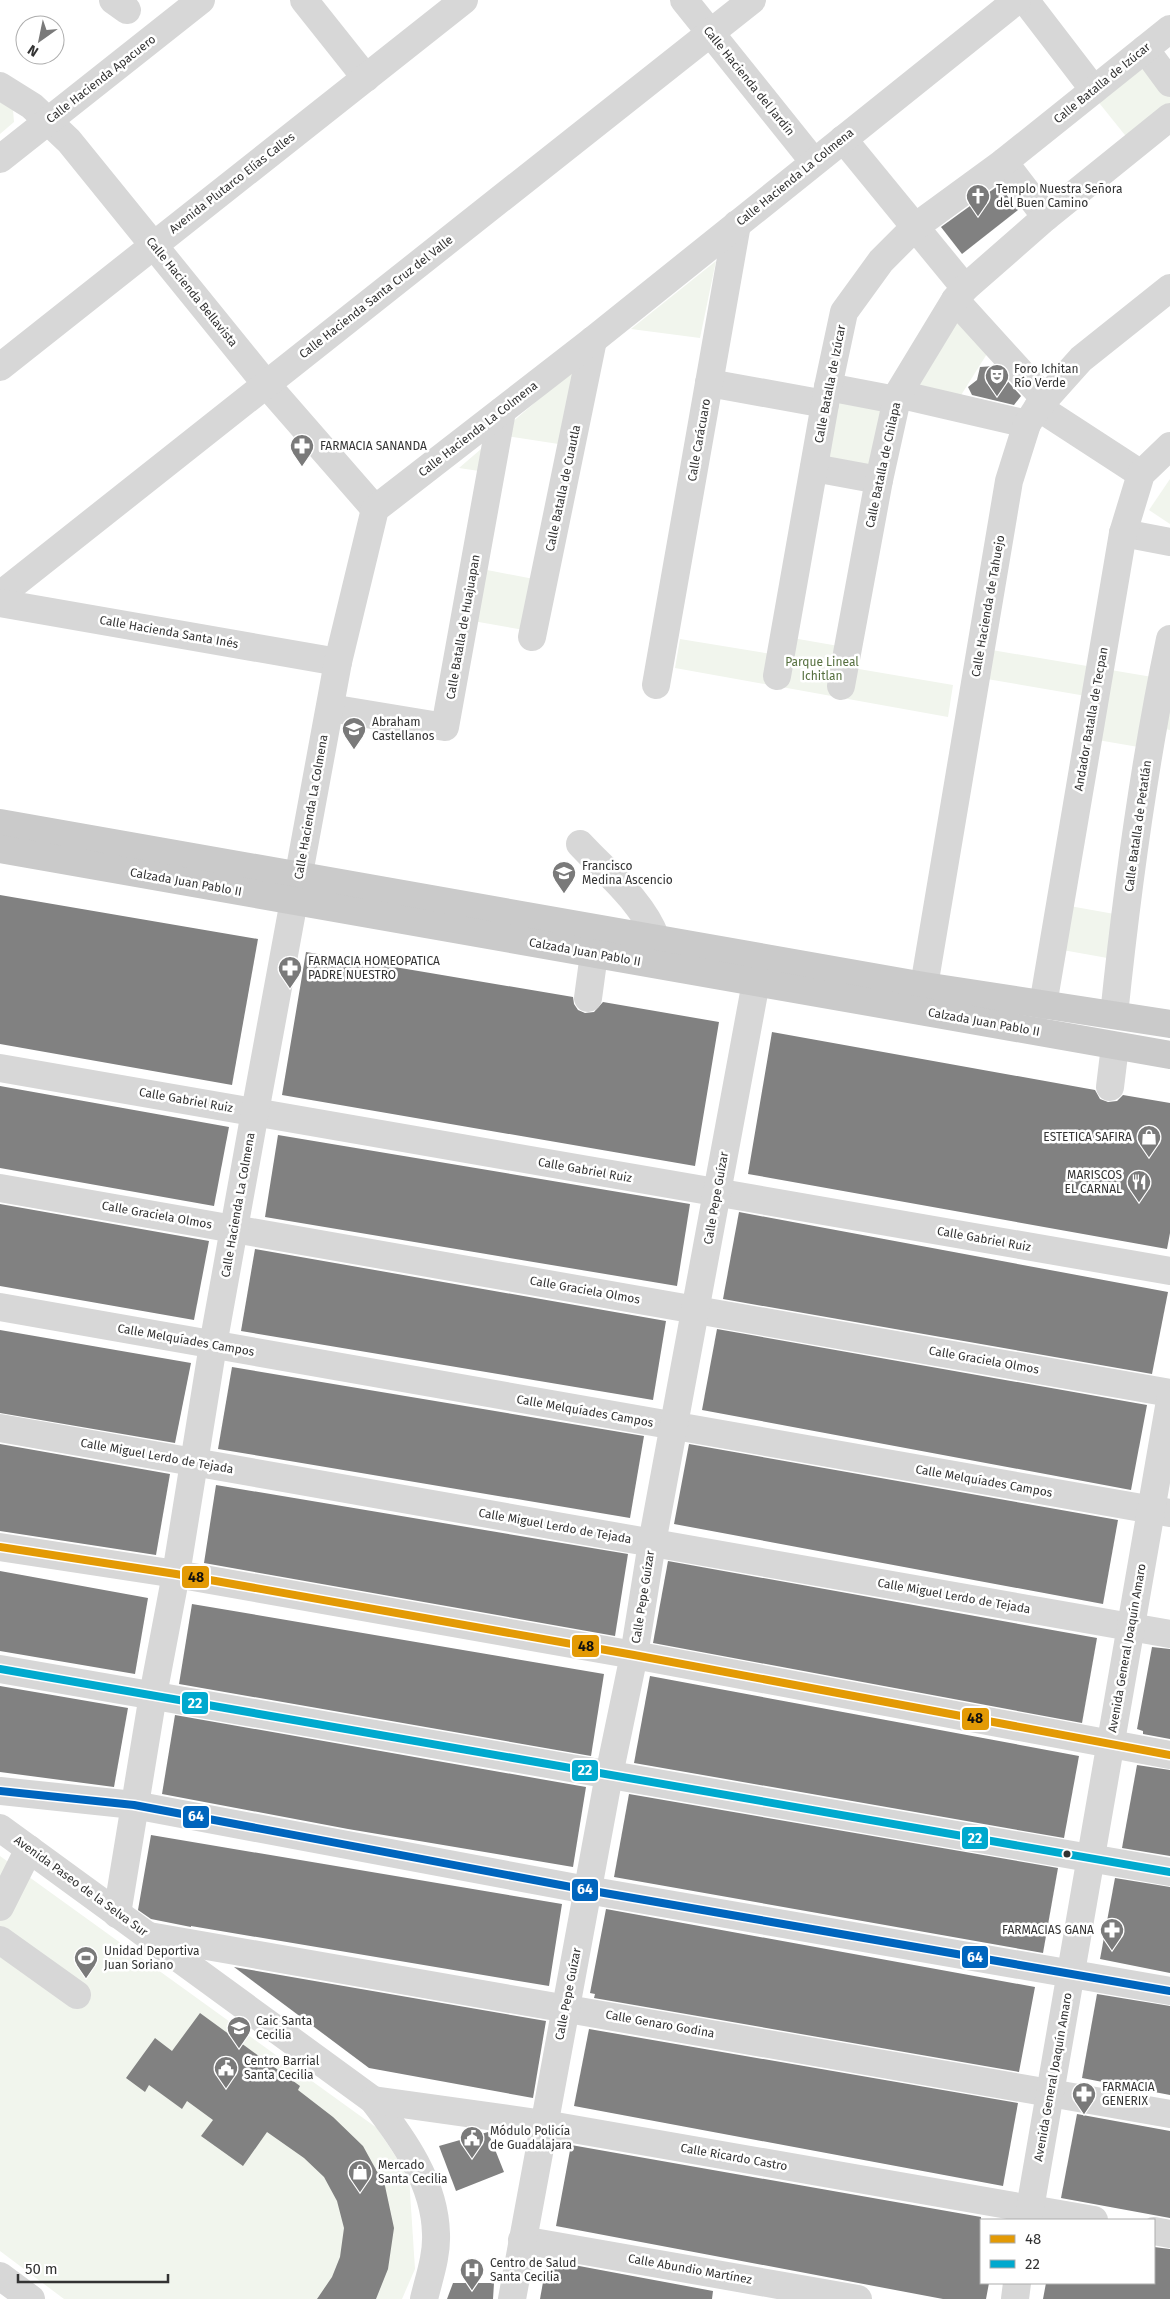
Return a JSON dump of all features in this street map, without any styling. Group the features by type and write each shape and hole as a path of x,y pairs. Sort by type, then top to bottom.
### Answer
{"main road":[{"name":"Calzada Juan Pablo II","path":"0,823 594,954 1170,1055"},
{"name":"Calzada Juan Pablo II","path":"0,849 656,938 924,986 1170,1024"}],"street":[{"name":"Calle Hacienda Apacuero","path":"0,159 202,0"},
{"path":"304,0 366,78"},
{"name":"Avenida Plutarco Elías Calles","path":"0,367 464,0"},
{"name":"Calle Hacienda del Jardín","path":"684,0 814,162"},
{"name":"Calle Hacienda Santa Cruz del Valle","path":"0,595 752,0"},
{"name":"Calle Hacienda La Colmena","path":"116,1914 153,1695 176,1574 192,1462 212,1345 296,888 338,662 375,509 593,340 1017,0"},
{"path":"1025,0 1094,90"},
{"name":"Calle Batalla de Izúcar","path":"777,676 826,396 844,312 881,261 915,228 1004,162 1170,29"},
{"path":"1144,49 1170,82"},
{"name":"Calle Hacienda Bellavista","path":"0,86 32,106 69,141 266,384 375,509"},
{"name":"Calle Batalla de Chilapa","path":"841,686 879,480 897,397 960,294 1046,217 1170,117"},
{"path":"843,139 915,228 1037,410 1141,474"},
{"path":"1004,162 1046,217"},
{"name":"Calle Carácuaro","path":"656,685 737,224"},
{"name":"Calle Hacienda de Tahuejo","path":"924,986 1010,481 1037,410 1081,358 1170,288"},
{"name":"Calle Batalla de Cuautla","path":"532,637 593,340"},
{"path":"709,383 826,396 897,397 1037,410"},
{"name":"Calle Batalla de Huajuapan","path":"330,708 445,727 502,411"},
{"name":"Andador Batalla de Tecpan","path":"1043,1005 1123,533 1141,474 1170,446"},
{"path":"814,468 879,480"},
{"path":"1123,533 1170,542"},
{"name":"Calle Hacienda Santa Inés","path":"0,603 338,662"},
{"name":"Calle Batalla de Petatlán","path":"1114,1015 1121,948 1153,725 1170,639"},
{"path":"580,844 640,908 650,922 656,938"},
{"path":"588,998 594,954"},
{"name":"Calle Pepe Guízar","path":"512,2299 609,1774 634,1655 652,1543 756,982"},
{"path":"1110,1087 1115,1046"},
{"name":"Calle Gabriel Ruiz","path":"0,1068 1170,1271"},
{"name":"Calle Graciela Olmos","path":"0,1188 1170,1393"},
{"name":"Calle Melquíades Campos","path":"0,1307 1161,1512"},
{"name":"Avenida General Joaquín Amaro","path":"1029,2215 1131,1627 1161,1512 1170,1402"},
{"name":"Calle Miguel Lerdo de Tejada","path":"0,1428 1170,1634"},
{"path":"0,1547 176,1574 634,1655 1170,1755"},
{"path":"0,1669 1170,1872"},
{"path":"0,1790 134,1805 588,1890 1170,1991"},
{"name":"Avenida Paseo de la Selva Sur","path":"0,1828 373,2100 404,2140 432,2198 436,2244 424,2299"},
{"path":"0,1907 29,1849"},
{"name":"Calle Genaro Godina","path":"149,1936 1170,2114"},
{"path":"0,1940 77,1995"},
{"name":"Calle Ricardo Castro","path":"373,2100 544,2124 1029,2215 1081,2219"},
{"path":"1155,2231 1170,2234"},
{"name":"Calle Abundio Martínez","path":"522,2240 858,2299"},
{"path":"1015,2299 1017,2284"}],"green space":[{"path":"1153,54 1170,74 1170,131 1141,155 1096,99"},
{"path":"0,102 13,110 14,122 0,134"},
{"path":"716,261 700,338 631,329"},
{"path":"954,310 990,349 958,400 907,387"},
{"path":"583,361 565,445 506,436 499,474 459,468"},
{"path":"832,393 887,404 874,474 819,463"},
{"path":"1170,479 1170,524 1149,510"},
{"path":"482,569 539,580 530,631 473,621"},
{"name":"Parque Lineal Ichitlan","path":"781,636 850,648 847,667 953,685 948,717 675,668 680,639 777,655"},
{"path":"986,649 1170,680 1170,730 1160,728 1156,750 1080,737 1086,696 981,678"},
{"path":"1064,905 1120,915 1113,959 1057,949"},
{"name":"Unidad Deportiva Juan Soriano","path":"0,1856 377,2128 409,2177 415,2269 402,2299 64,2299 0,2251"}],"building":[{"name":"Templo Nuestra Señora del Buen Camino","path":"999,185 1018,210 962,254 941,227"},
{"name":"Foro Ichitan Río Verde","path":"994,366 1021,396 1014,405 972,395 968,387 977,380 980,367"},
{"path":"0,895 258,939 232,1085 0,1044"},
{"path":"306,952 573,997 574,1004 578,1010 585,1013 594,1012 603,1002 719,1022 695,1166 282,1095"},
{"path":"772,1032 1095,1090 1100,1099 1108,1102 1117,1101 1123,1095 1170,1103 1170,1233 1167,1249 748,1174"},
{"path":"0,1086 229,1127 214,1206 0,1168"},
{"path":"278,1135 690,1204 677,1286 265,1217"},
{"path":"0,1204 209,1241 194,1320 0,1286"},
{"path":"739,1212 1168,1292 1152,1374 723,1299"},
{"path":"255,1249 666,1321 653,1400 241,1331"},
{"path":"717,1329 1147,1405 1131,1490 702,1410"},
{"path":"0,1330 191,1363 175,1443 0,1413"},
{"path":"232,1367 644,1436 630,1518 218,1449"},
{"path":"0,1444 170,1474 156,1555 0,1531"},
{"path":"689,1444 1118,1520 1103,1604 674,1524"},
{"path":"216,1485 628,1554 615,1636 204,1563"},
{"path":"668,1561 1097,1638 1082,1723 653,1643"},
{"path":"0,1571 148,1598 135,1674 0,1651"},
{"path":"192,1604 604,1674 591,1756 179,1684"},
{"path":"1152,1647 1170,1649 1170,1739 1143,1734 1143,1731 1137,1729"},
{"path":"650,1676 1079,1756 1064,1838 634,1763"},
{"path":"0,1686 128,1708 114,1787 0,1772"},
{"path":"175,1715 586,1787 573,1867 348,1829 162,1794"},
{"path":"1137,1765 1170,1770 1170,1856 1122,1848"},
{"path":"629,1794 1058,1868 1043,1953 614,1877"},
{"path":"151,1835 562,1904 549,1986 151,1919 138,1910"},
{"path":"1115,1878 1170,1887 1170,1973 1100,1959"},
{"path":"606,1909 1035,1987 1019,2072 594,1998 595,1994 590,1993"},
{"path":"234,1967 546,2021 533,2098 369,2068"},
{"path":"1097,1994 1170,2006 1170,2095 1082,2078"},
{"path":"200,2013 300,2086 298,2090 333,2117 363,2146 385,2186 394,2228 388,2269 376,2299 317,2299 332,2277 340,2257 344,2228 337,2201 324,2177 304,2158 267,2132 243,2166 201,2136 213,2120 187,2101 182,2109 149,2085 145,2092 126,2078 155,2038 172,2051"},
{"path":"589,2029 1018,2103 1003,2186 574,2106"},
{"path":"1077,2114 1170,2131 1170,2218 1061,2198"},
{"name":"Módulo Policía de Guadalajara","path":"488,2132 504,2172 456,2191 439,2146"},
{"path":"571,2145 981,2217 980,2284 989,2284 986,2299 943,2299 556,2226"},
{"path":"1155,2247 1170,2249 1170,2299 1043,2299 1046,2284 1155,2284"},
{"path":"547,2260 713,2291 712,2299 540,2299"},
{"name":"Centro de Salud Santa Cecilia","path":"453,2283 494,2283 493,2299 447,2299"}],"transit line":[{"name":"48","path":"0,1547 176,1574 634,1655 1170,1755"},
{"name":"22","path":"0,1669 1170,1872"},
{"name":"64","path":"0,1791 134,1805 587,1890 1170,1991"}],"place":[{"name":"Templo Nuestra Señora del Buen Camino","path":"978,217"},
{"name":"Foro Ichitan Río Verde","path":"997,397"},
{"name":"FARMACIA SANANDA","path":"302,467"},
{"name":"Abraham Castellanos","path":"354,750"},
{"name":"Francisco Medina Ascencio","path":"564,894"},
{"name":"FARMACIA HOMEOPATICA PADRE NUESTRO","path":"290,989"},
{"name":"ESTETICA SAFIRA","path":"1149,1158"},
{"name":"MARISCOS EL CARNAL","path":"1139,1203"},
{"name":"FARMACIAS GANA","path":"1112,1951"},
{"name":"Unidad Deportiva Juan Soriano","path":"86,1979"},
{"name":"Caic Santa Cecilia","path":"239,2049"},
{"name":"Centro Barrial Santa Cecilia","path":"226,2089"},
{"name":"FARMACIA GENERIX","path":"1084,2115"},
{"name":"Módulo Policía de Guadalajara","path":"472,2159"},
{"name":"Mercado Santa Cecilia","path":"360,2193"},
{"name":"Centro de Salud Santa Cecilia","path":"472,2291"}]}
